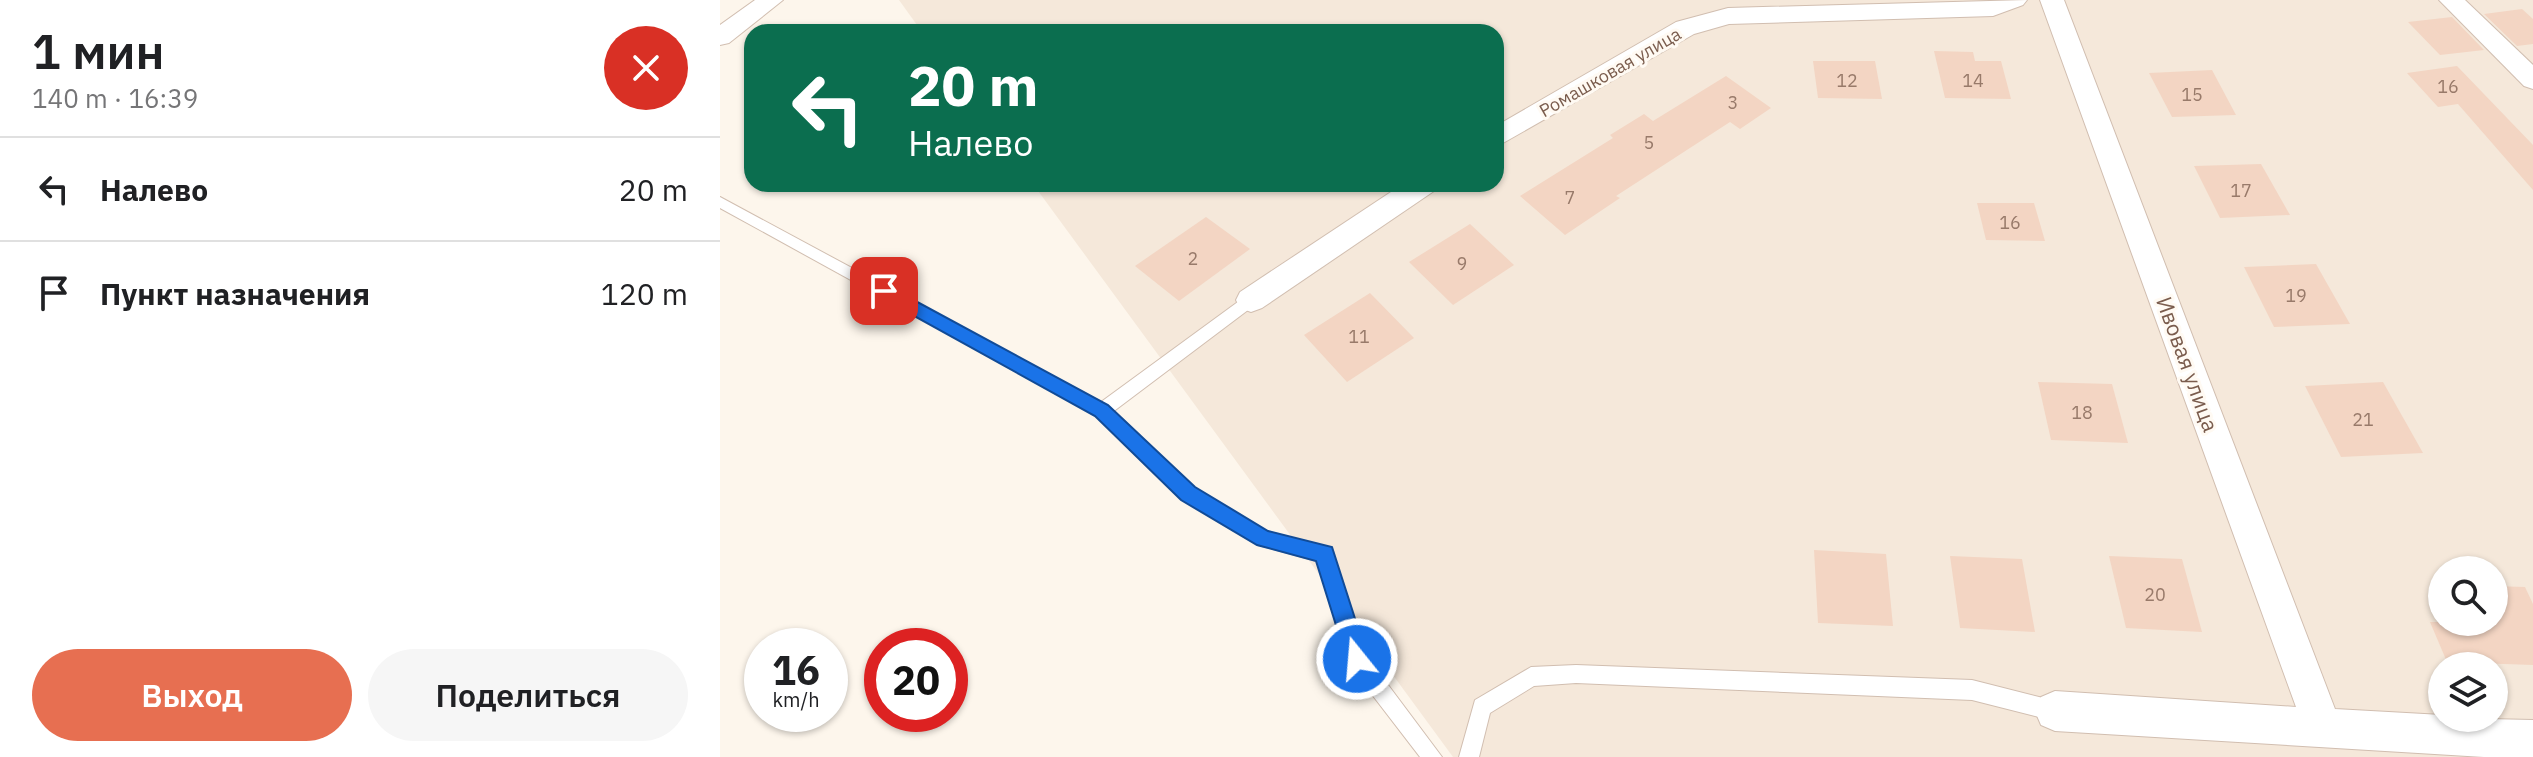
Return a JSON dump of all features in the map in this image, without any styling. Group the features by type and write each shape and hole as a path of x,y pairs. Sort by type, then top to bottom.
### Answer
{"street":[{"path":"720,37 771,0"},
{"name":"Ромашковая улица","path":"1504,133 1685,28 1728,16 1993,8 2015,0"},
{"name":"Ивовая улица","path":"2052,0 2323,728"},
{"path":"2451,0 2533,80"},
{"path":"1251,300 1412,192"},
{"path":"2055,711 2533,740"}],"lane":[{"path":"720,202 1102,410 1188,493 1264,539 1324,554 1357,659 1432,757"},
{"path":"1102,410 1251,300"},
{"path":"1469,757 1482,707 1531,677 1576,674 1972,690 2055,711"}],"shaded area":[{"path":"899,0 2533,0 2533,757 1453,757 1039,192 1504,192 1504,24 916,24"}],"building":[{"path":"2522,9 2533,19 2533,44 2517,46 2484,14"},
{"path":"2452,17 2484,50 2440,55 2408,22"},
{"path":"1934,51 1973,52 1975,61 2001,61 2011,99 1945,98"},
{"path":"1813,61 1875,61 1882,99 1818,98"},
{"path":"2457,66 2533,145 2533,190 2458,104 2438,107 2407,73"},
{"path":"2212,70 2236,115 2172,117 2149,73"},
{"path":"1726,76 1771,108 1740,129 1730,122 1616,196 1620,198 1565,235 1520,196 1613,138 1610,135 1644,114 1653,121"},
{"path":"2261,164 2290,215 2220,218 2194,166"},
{"path":"1977,203 2034,203 2045,241 1986,240"},
{"path":"1206,217 1250,249 1179,301 1135,266"},
{"path":"1470,224 1514,265 1453,305 1409,262"},
{"path":"2316,264 2350,324 2274,327 2244,267"},
{"path":"1370,293 1414,338 1347,382 1304,335"},
{"path":"2038,382 2112,384 2128,443 2051,440"},
{"path":"2383,382 2423,453 2341,457 2305,386"},
{"path":"1814,550 1886,554 1893,626 1818,623"},
{"path":"1950,556 2022,559 2035,632 1960,628"},
{"path":"2109,556 2182,559 2202,632 2126,628"},
{"path":"2508,586 2525,587 2533,604 2533,665 2508,664 2508,652 2443,652 2436,636 2508,636"}],"route":[{"path":"884,291 1102,410 1188,493 1264,539 1324,554 1357,659"}]}
